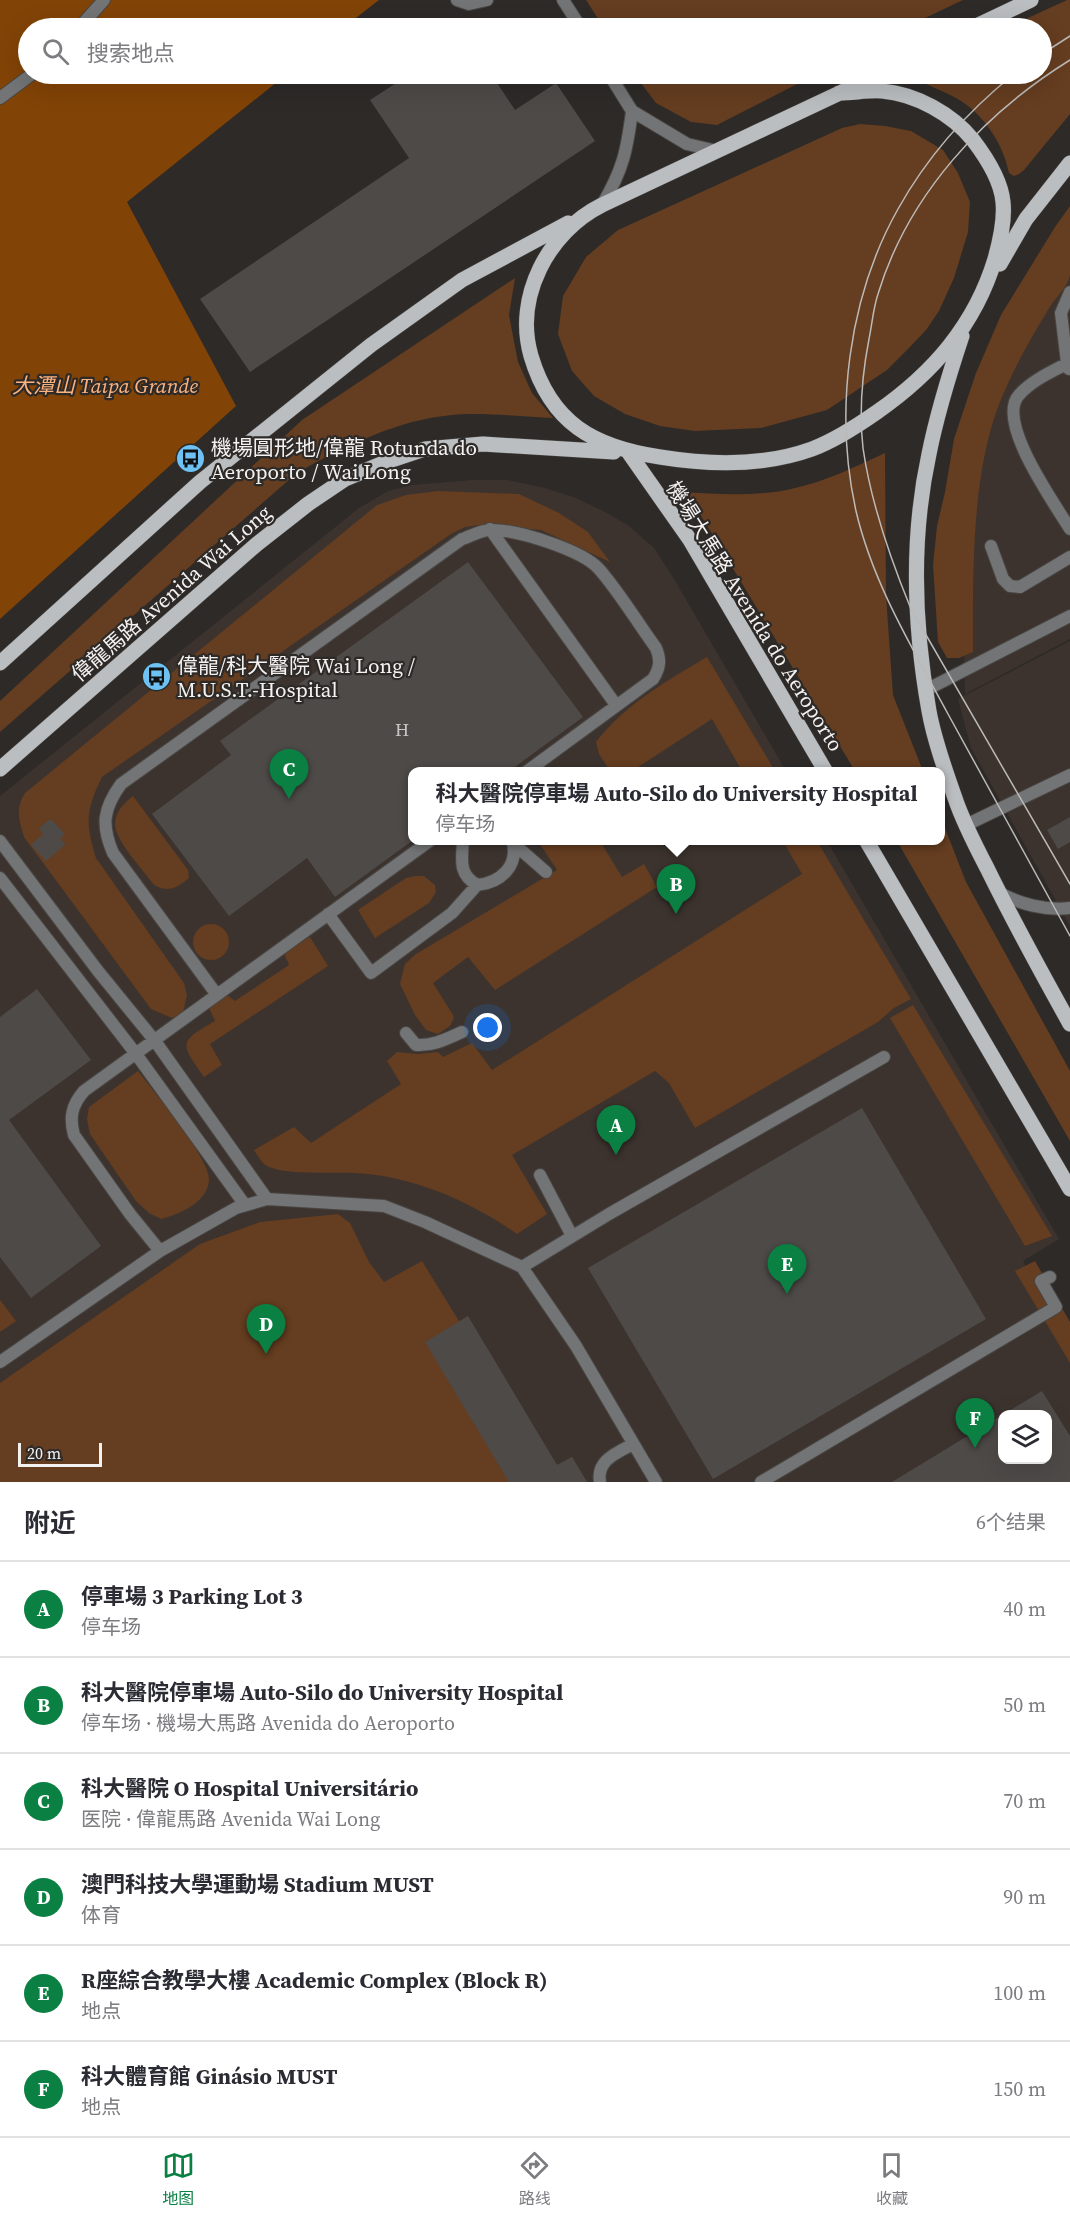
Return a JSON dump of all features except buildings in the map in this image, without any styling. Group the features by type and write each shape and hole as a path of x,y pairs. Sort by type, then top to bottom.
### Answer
{"main road":[{"path":"993,18 1031,0"},
{"path":"0,663 200,482 371,345 462,280 598,206 858,84"},
{"path":"839,93 883,91 925,102 961,126 988,160 1003,200 1002,236 987,285"},
{"path":"598,206 562,233 540,265 528,303 527,342 538,380 561,413 592,438 629,453 715,462 764,460 812,449 852,430 897,399 938,362 965,325 1026,219 1070,163"},
{"path":"965,325 934,432 920,508 916,572 921,653 929,713 955,798 966,825 1016,927 1070,1023"},
{"name":"偉龍馬路 Avenida Wai Long","path":"0,769 257,544 308,504 345,479 425,449 483,444 629,453"},
{"name":"機場大馬路 Avenida do Aeroporto","path":"629,453 690,540 824,767"},
{"path":"869,845 1070,1189"}],"street":[{"path":"88,18 104,0"},
{"path":"457,0 469,4 487,0"},
{"path":"563,0 575,18"},
{"path":"0,98 19,84"},
{"path":"615,84 632,111 687,144 717,151"},
{"path":"598,206 616,181 627,148 632,111"},
{"path":"1070,292 1061,313 1069,365 1039,379 1018,396 1013,418 1027,459 1070,529"},
{"path":"490,529 616,705"},
{"path":"217,994 113,852 106,836 105,817 110,799 121,784 462,539 490,529 546,541 598,568 656,648 660,664 652,679 531,767"},
{"path":"991,546 1003,579 1010,586 1020,587 1070,557"},
{"path":"926,690 1070,616"},
{"path":"966,825 1070,775"},
{"path":"0,841 98,971 155,1041 267,1199"},
{"path":"160,1251 130,1214 74,1135 71,1123 76,1100 84,1091 424,845"},
{"path":"463,845 463,872 468,880 477,885"},
{"path":"328,914 371,973 452,913 477,885 497,880 506,874 514,854 513,845"},
{"path":"516,845 529,860 546,872"},
{"path":"0,878 136,1054 245,1205"},
{"path":"999,892 1024,903 1061,909 1070,908"},
{"path":"406,1033 416,1045 426,1046 439,1043 462,1032"},
{"path":"522,1267 885,1057"},
{"path":"540,1175 573,1236"},
{"path":"0,1362 160,1251 236,1208 267,1199 384,1206 425,1222 522,1267 576,1346 656,1482"},
{"path":"761,1482 1056,1306 1041,1281 1050,1277"},
{"path":"600,1482 599,1474 605,1460 633,1444"}],"shaded area":[{"path":"586,0 963,0 925,18 598,18"},
{"path":"1070,0 1070,114 1024,170 1014,176 1009,173 997,140 983,120 966,104 926,84 1052,84 1052,18 1028,18"},
{"path":"642,84 797,84 717,125 691,122 656,103"},
{"path":"860,124 911,131 943,150 958,173 970,202 968,232 954,278 939,311 926,330 909,348 887,370 827,410 761,428 695,431 660,426 625,414 594,396 572,371 558,334 563,296 586,257 618,230 842,128"},
{"path":"1070,206 1069,279 1027,345 998,407 989,436 978,496 975,528 973,652 959,658 947,658 938,642 933,565 937,526 954,439 976,373 1001,315"},
{"path":"1070,256 1070,639 965,694 963,612 980,420"},
{"path":"515,278 509,315 518,362 532,393 553,418 476,414 452,415 411,422 372,436 298,472 0,732 0,701 302,420"},
{"path":"885,453 886,595 893,695 921,767 853,767 697,509 681,492 750,494 777,492 803,486 851,469"},
{"path":"472,480 508,480 576,498 629,526 654,548 784,767 408,767 408,845 829,845 1059,1239 1023,1261 1070,1343 1070,1482 0,1482 0,796 359,508 388,491 412,485"},
{"path":"438,491 519,494 559,513 588,532 610,562 541,530 479,525 465,527 451,534 102,777 89,816 90,835 96,858 184,983 187,995 183,1013 172,1018 151,1009 24,837 19,820 19,810 25,793 377,505 406,495"},
{"path":"1070,641 1070,926 971,748 958,699"},
{"path":"707,657 773,767 740,767 712,719 638,767 607,767 599,754 596,742 633,705"},
{"path":"133,796 188,870 189,878 176,887 164,889 154,885 131,856 116,831 118,812"},
{"path":"945,828 966,882 1070,1071 1070,1141 899,845 945,845"},
{"path":"541,845 602,845 622,877 644,864 657,887 495,990 468,957 433,983 453,1015 450,1026 438,1034 426,1030 415,1015 400,984 405,964 416,954 557,870"},
{"path":"785,845 819,845 911,999 894,1008 878,1022 695,1128 669,1083 655,1071 512,1155 547,1214 517,1234 460,1201 419,1185 377,1175 277,1170 264,1164 254,1150 294,1127 311,1143 401,1084 387,1061 397,1052 418,1054 438,1052 443,1057 472,1043 492,1070 802,874"},
{"path":"424,876 435,885 436,892 429,903 375,938 358,910 406,878"},
{"path":"211,924 224,929 229,942 224,955 211,960 198,955 193,942 198,929"},
{"path":"310,937 328,966 210,1044 222,1065 204,1077 190,1057 187,1044 194,1034 215,1021 209,1008 227,995 235,1001 289,965 283,951"},
{"path":"913,1005 1052,1236 1025,1246 890,1018"},
{"path":"138,1071 201,1157 209,1180 204,1195 192,1206 161,1219 149,1213 136,1201 90,1134 87,1119 89,1107"},
{"path":"338,1214 350,1223 369,1262 384,1282 422,1261 459,1321 557,1465 572,1457 587,1482 0,1482 0,1383 200,1244 260,1222"},
{"path":"1035,1261 1070,1322 1070,1363 1015,1271"},
{"path":"0,1300 16,1321 0,1332"}],"green space":[{"name":"大潭山 Taipa Grande","path":"0,0 379,0 356,18 18,18 18,84 274,84 127,202 236,406 0,619"}],"tram line":[{"path":"1052,48 1070,36"},
{"path":"1052,72 1070,60"},
{"path":"1002,84 965,119 935,153 909,190 881,243 867,280 850,356 846,395 849,473 863,538 895,616 1070,936"},
{"path":"1034,84 979,132 953,160 908,223 891,258 875,305 865,366 861,421 866,469 876,510 911,609 1070,884"}],"place":[{"name":"機場圓形地/偉龍 Rotunda do Aeroporto / Wai Long","path":"190,459"},
{"name":"偉龍/科大醫院 Wai Long / M.U.S.T.-Hospital","path":"156,677"},
{"name":"科大醫院 O Hospital Universitário","path":"289,799"},
{"name":"科大醫院停車場 Auto-Silo do University Hospital","path":"676,914"},
{"name":"停車場 3 Parking Lot 3","path":"616,1155"},
{"name":"R座綜合教學大樓 Academic Complex (Block R)","path":"787,1294"},
{"name":"澳門科技大學運動場 Stadium MUST","path":"266,1354"},
{"name":"科大體育館 Ginásio MUST","path":"975,1448"}]}
